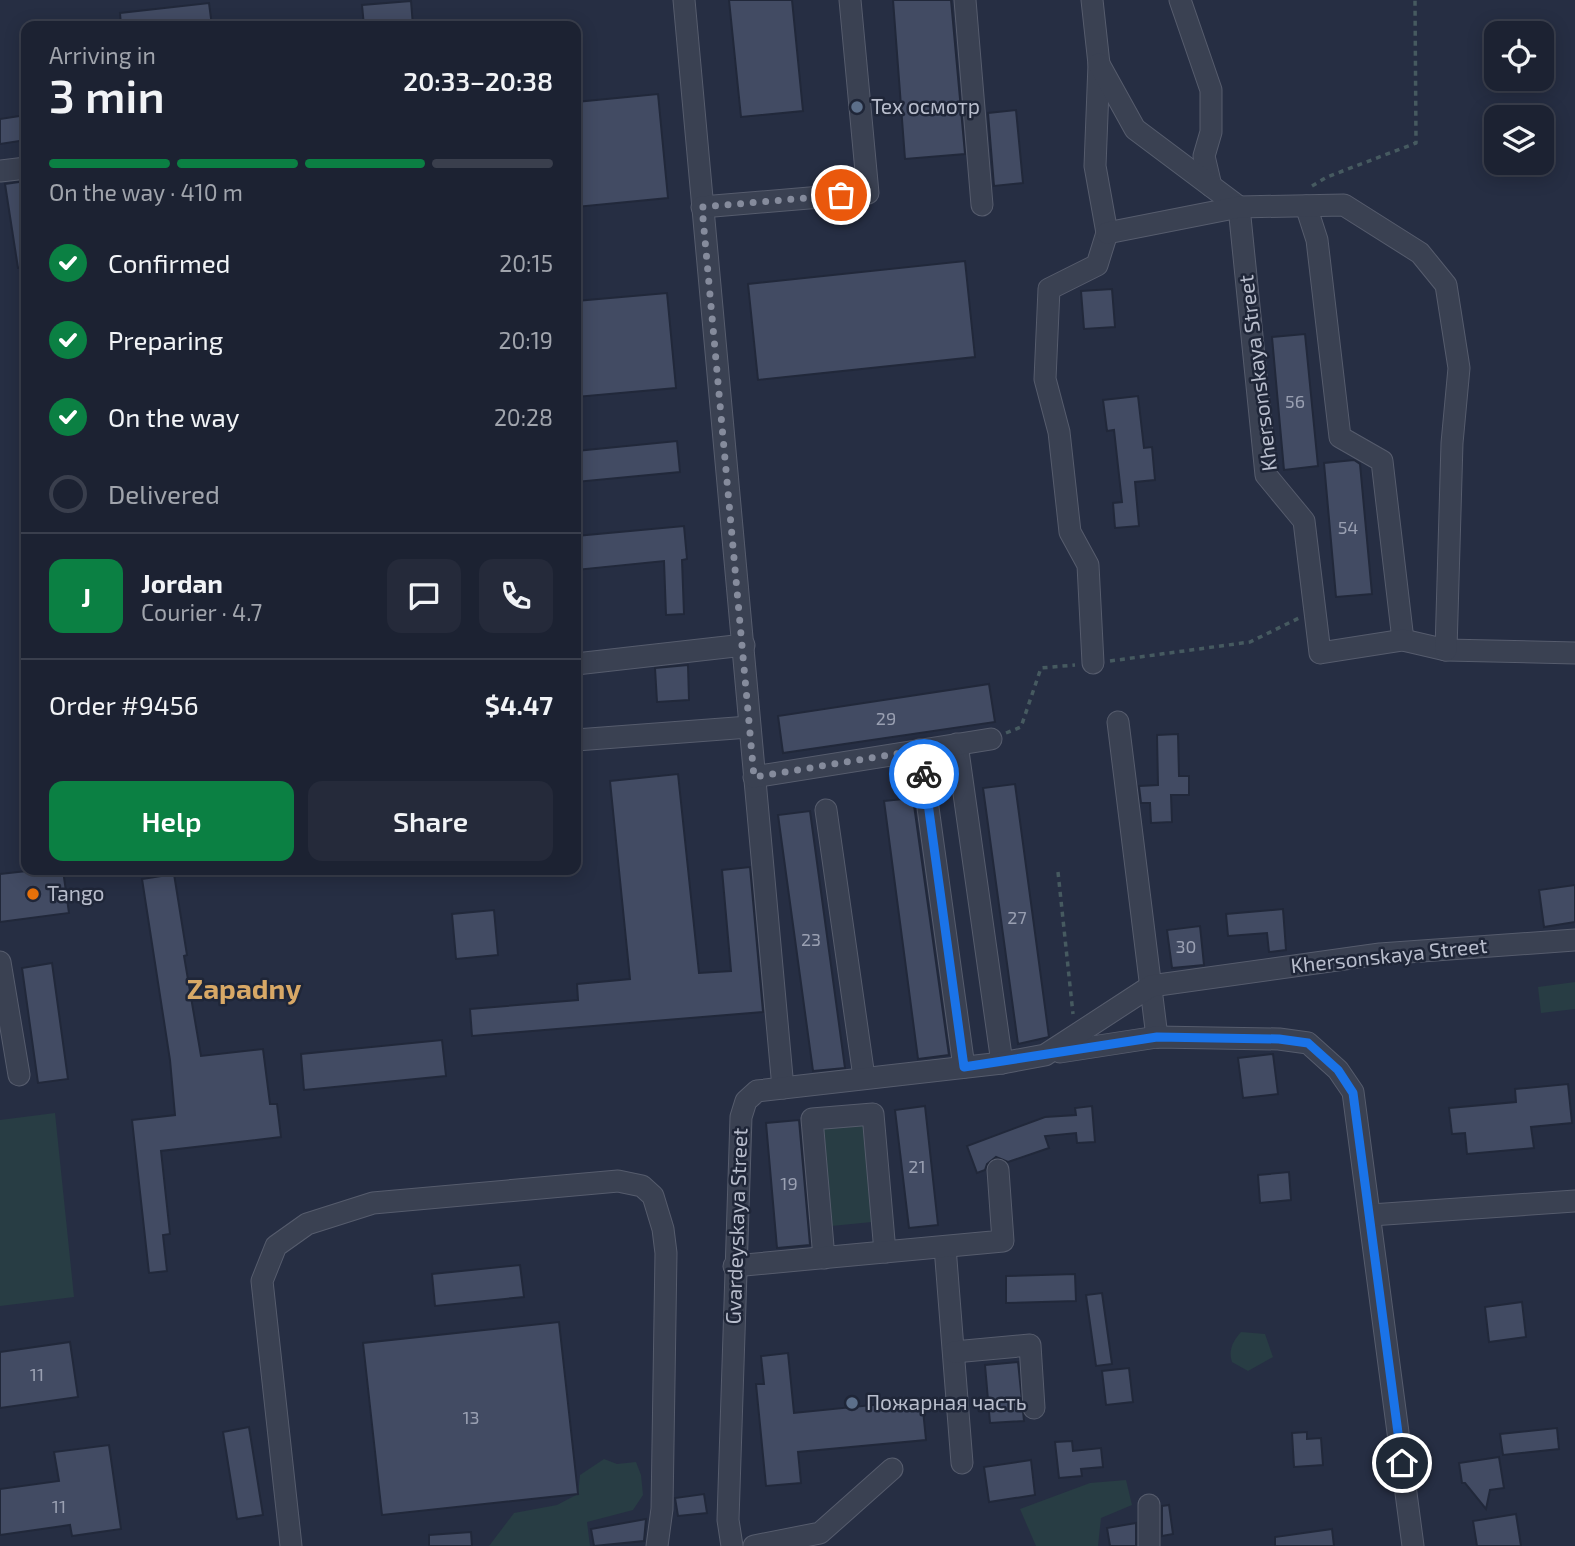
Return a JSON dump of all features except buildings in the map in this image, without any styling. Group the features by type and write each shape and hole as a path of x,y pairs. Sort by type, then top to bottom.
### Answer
{"street":[{"path":"684,0 783,1088 1002,1063 1157,1037 1279,1039 1308,1043 1338,1070 1353,1093 1413,1546"},
{"path":"702,207 868,193 850,0"},
{"path":"965,0 982,205"},
{"path":"1092,0 1099,64 1096,166 1107,233 1097,265 1049,289 1045,379 1059,432 1070,532 1088,565 1093,663"},
{"path":"1180,0 1210,90 1210,132 1204,156 1211,186"},
{"path":"1099,64 1135,129 1239,207"},
{"path":"0,171 21,169"},
{"path":"1107,233 1239,207 1345,205 1420,253 1446,285 1459,368 1452,443 1446,650"},
{"path":"1306,206 1317,240 1340,437 1382,461 1403,640 1446,650 1575,653"},
{"name":"Khersonskaya Street","path":"1239,207 1266,475 1304,521 1320,653 1403,640"},
{"path":"581,663 744,645"},
{"path":"1118,722 1157,1037"},
{"path":"581,740 749,727"},
{"path":"754,777 991,739"},
{"path":"957,744 1002,1063"},
{"path":"920,750 964,1067"},
{"path":"826,810 864,1077"},
{"name":"Khersonskaya Street","path":"1151,986 1204,976 1380,954 1575,940"},
{"path":"0,962 19,1075"},
{"path":"1045,1055 1151,986"},
{"name":"Gvardeyskaya Street","path":"732,1546 728,1520 740,1117 746,1101 757,1091 783,1088"},
{"path":"824,1258 812,1119 873,1114 885,1252"},
{"path":"734,1266 1003,1241 998,1170"},
{"path":"291,1546 262,1280 276,1246 307,1224 373,1203 618,1181 642,1186 653,1196 664,1241 662,1509 657,1546"},
{"path":"1371,1215 1575,1201"},
{"path":"945,1247 962,1463"},
{"path":"954,1352 1030,1345 1034,1408"},
{"path":"754,1546 820,1533 892,1469"},
{"path":"1149,1505 1149,1546"}],"path":[{"path":"1281,206 1327,177 1416,143 1415,0"},
{"path":"991,739 1020,727 1041,668 1250,642 1313,611"},
{"path":"1058,872 1076,1037"}],"shaded area":[{"path":"1575,982 1575,1009 1541,1013 1538,987"},
{"path":"55,1113 74,1297 0,1306 0,1120"},
{"path":"873,1114 882,1221 821,1227 812,1119"},
{"path":"1241,1332 1265,1334 1273,1357 1248,1371 1232,1362 1232,1346"},
{"path":"604,1459 617,1464 636,1462 641,1475 643,1495 633,1510 587,1522 590,1546 489,1546 514,1513 557,1505 578,1494 580,1475"},
{"path":"1126,1480 1132,1505 1101,1518 1098,1546 1036,1546 1020,1509 1090,1483"}],"way so far":[{"path":"841,195 702,207 754,777 920,750 924,774"}],"place":[{"name":"Тех осмотр","path":"857,107"},
{"name":"Tango","path":"33,894"},
{"name":"Пожарная часть","path":"852,1403"}],"district":[{"name":"Zapadny","path":"244,989"}],"route":[{"path":"924,774 964,1067 1157,1037 1279,1039 1308,1043 1338,1070 1353,1093 1402,1463"}]}
